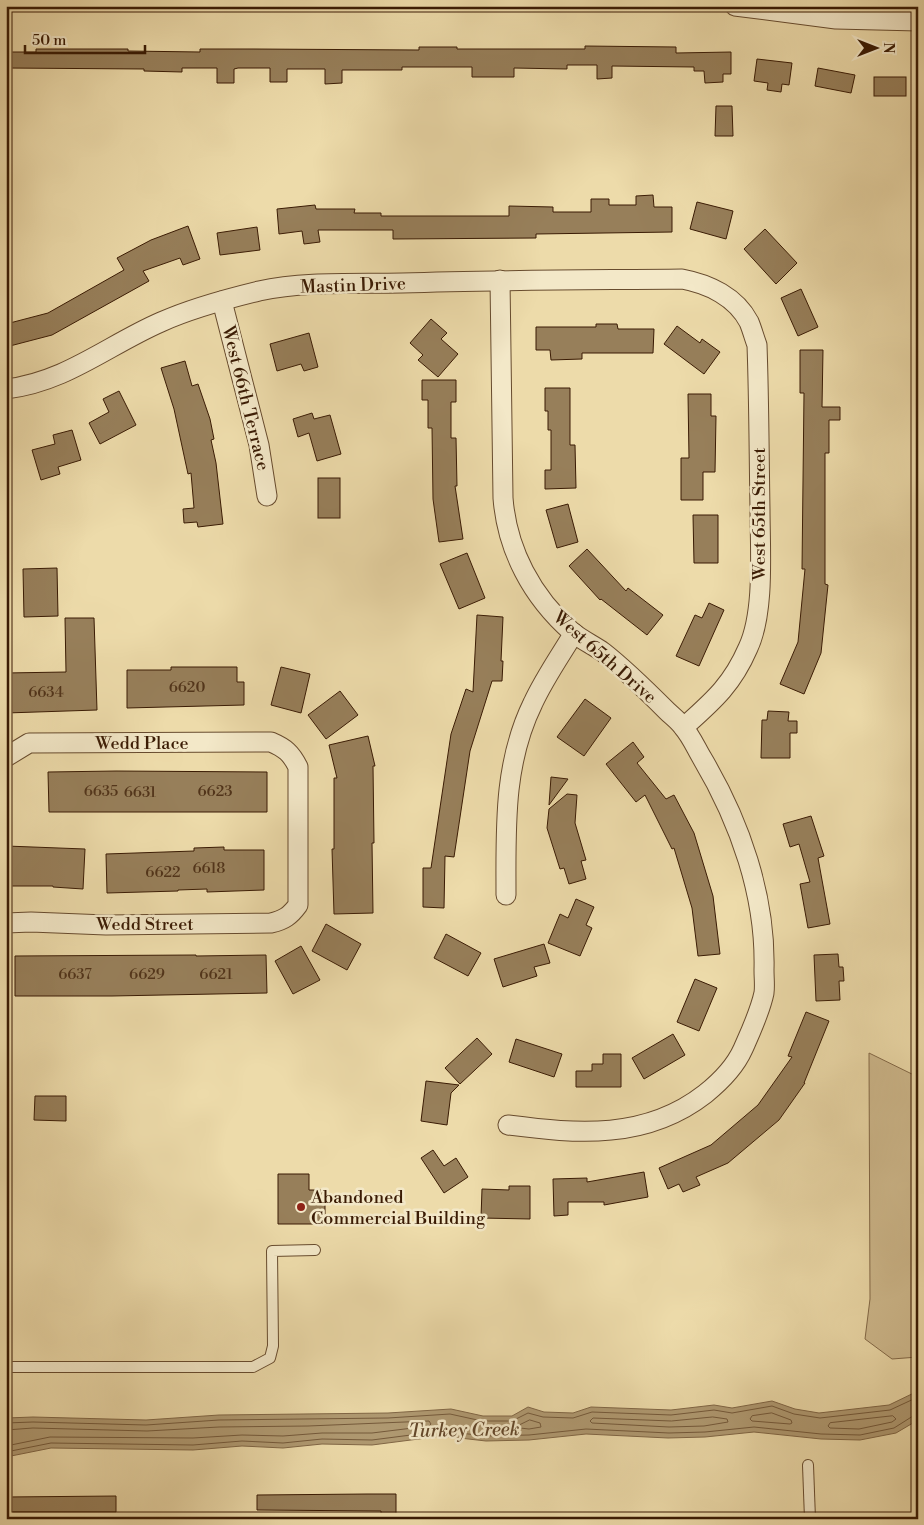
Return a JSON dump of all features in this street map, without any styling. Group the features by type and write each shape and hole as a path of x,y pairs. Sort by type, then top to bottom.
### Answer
{"street":[{"path":"735,6 836,19 918,21"},
{"name":"Mastin Drive","path":"6,389 26,386 54,378 161,322 222,301 261,291 302,286 500,280 682,279 696,282 717,291"},
{"name":"West 65th Drive","path":"500,280 504,512 510,541 539,598 574,634 600,650 636,679 684,727 714,777 733,817 749,862 759,904 765,944 764,993 755,1021 740,1056 714,1087 694,1103 658,1121 641,1126 613,1130 568,1131 508,1125"},
{"name":"West 65th Street","path":"684,727 720,695 736,672 749,647 757,619 760,568 757,345 748,322 737,305 717,291"},
{"name":"West 66th Terrace","path":"222,301 259,445 267,496"},
{"path":"506,895 506,816 510,776 518,741 532,703 574,634"},
{"name":"Wedd Place","path":"6,757 29,744 271,742 281,746 292,755 298,767 298,904 292,914 284,920"},
{"name":"Wedd Street","path":"6,923 31,922 106,926 270,923 284,920"}],"lane":[{"path":"6,1367 254,1367 270,1358 273,1346 272,1250 315,1250"},
{"path":"808,1465 810,1519"}],"shaded area":[{"path":"869,1053 918,1077 918,1357 892,1359 865,1339 870,1299"}],"water":[{"name":"Turkey Creek","path":"918,1391 918,1420 896,1433 860,1440 821,1439 754,1432 705,1437 668,1438 586,1434 529,1440 486,1441 442,1436 372,1445 322,1444 283,1448 242,1446 193,1450 51,1448 6,1457 6,1418 146,1420 219,1415 388,1413 451,1409 483,1416 512,1416 528,1407 544,1412 573,1413 591,1407 671,1410 714,1405 732,1408 772,1401 795,1409 819,1413 889,1405"}],"building":[{"path":"585,46 676,47 676,53 731,52 731,74 723,74 723,82 705,83 704,71 694,71 694,67 612,66 612,78 597,79 597,65 567,65 567,69 514,68 514,77 472,77 472,67 402,67 402,70 342,70 342,83 325,84 325,69 287,69 287,82 270,82 270,68 238,68 234,69 234,83 217,83 217,68 182,68 182,72 144,71 144,69 6,68 6,52 36,52 36,49 128,49 128,51 200,52 200,49 419,50 419,47 457,47 457,49 585,49"},
{"path":"757,59 792,63 789,85 782,84 781,92 767,90 768,83 754,81"},
{"path":"818,68 855,75 851,93 815,86"},
{"path":"874,77 906,77 906,96 874,96"},
{"path":"716,106 732,106 733,136 715,136"},
{"path":"653,195 654,207 672,207 672,232 536,234 536,238 393,239 393,230 318,230 320,242 304,244 302,231 279,234 277,209 315,205 316,209 355,209 354,213 381,213 381,216 509,216 509,206 553,207 553,212 591,212 591,199 609,199 609,205 636,205 636,196"},
{"path":"697,202 733,211 726,239 690,229"},
{"path":"188,226 200,259 183,265 180,258 143,271 149,281 52,335 6,347 6,324 48,313 124,270 117,258 151,240"},
{"path":"257,227 260,250 220,255 217,233"},
{"path":"765,229 797,263 776,284 744,249"},
{"path":"801,289 818,327 798,336 781,298"},
{"path":"431,319 447,333 441,339 458,354 438,377 418,360 423,355 410,343"},
{"path":"596,324 617,324 618,329 654,329 653,353 582,353 582,359 551,360 550,350 536,350 536,327 596,327"},
{"path":"677,326 700,343 702,339 720,352 704,374 664,344"},
{"path":"309,333 318,367 304,371 301,364 277,371 270,344"},
{"path":"800,350 823,350 822,407 840,407 840,420 829,420 829,453 825,453 825,584 828,585 821,653 804,694 780,684 798,642 805,569 802,569 804,393 800,393"},
{"path":"185,361 192,386 198,384 210,419 214,439 211,440 216,463 223,524 198,527 197,522 184,523 183,509 194,508 191,473 188,474 174,409 161,368"},
{"path":"422,380 456,380 456,402 451,402 451,438 456,438 457,486 455,486 463,539 439,542 433,499 432,428 428,428 428,400 422,400"},
{"path":"545,388 570,388 570,445 575,445 576,488 545,489 545,470 551,470 551,430 548,430 548,411 545,411"},
{"path":"119,391 136,425 100,444 89,423 109,412 103,399"},
{"path":"688,394 711,394 711,416 716,416 715,472 703,472 703,500 681,500 681,458 689,458"},
{"path":"312,413 314,419 330,415 341,454 317,461 309,433 298,437 293,419"},
{"path":"72,430 81,460 58,467 60,474 41,480 32,450 55,444 53,435"},
{"path":"318,478 340,478 340,518 318,518"},
{"path":"568,504 578,542 557,548 546,510"},
{"path":"693,515 718,515 718,563 694,563"},
{"path":"587,549 626,591 628,588 663,615 647,635 600,600 569,566"},
{"path":"467,553 485,598 459,609 440,564"},
{"path":"57,568 58,616 24,617 23,569"},
{"path":"709,603 724,610 699,666 676,656 695,615 702,618"},
{"path":"477,615 503,617 502,681 492,681 470,751 454,857 445,856 444,908 423,907 423,868 431,868 451,734 466,689 473,692"},
{"path":"65,618 94,618 97,710 6,713 6,673 66,672"},
{"path":"171,667 237,667 237,682 244,682 244,705 127,708 127,670 171,670"},
{"path":"281,667 310,674 301,713 271,705"},
{"path":"340,691 358,715 326,739 308,715"},
{"path":"585,699 611,718 584,756 557,737"},
{"path":"768,711 789,712 788,721 797,721 797,733 790,733 790,758 761,758 762,720 767,720"},
{"path":"368,736 375,766 373,766 373,913 334,914 332,849 334,849 334,778 337,778 329,745"},
{"path":"633,742 644,757 637,763 666,799 674,795 694,833 713,896 720,954 698,956 692,908 674,848 672,849 645,795 636,802 606,764"},
{"path":"48,772 267,772 267,812 49,812"},
{"path":"551,777 568,779 549,805"},
{"path":"567,794 577,795 575,823 586,860 581,861 586,879 569,884 564,868 560,869 547,828 549,809"},
{"path":"811,816 824,856 818,858 830,924 808,928 800,884 810,882 799,844 790,847 783,824"},
{"path":"6,846 85,849 83,889 53,886 6,886"},
{"path":"224,847 224,850 264,850 264,890 207,892 207,889 107,893 106,854 194,851 194,848"},
{"path":"576,899 594,907 586,925 592,928 580,956 548,943 560,914 568,918"},
{"path":"326,924 361,944 347,970 312,951"},
{"path":"446,934 481,953 468,976 434,958"},
{"path":"544,944 550,963 534,967 537,976 503,987 494,959"},
{"path":"301,946 320,980 293,994 275,961"},
{"path":"838,954 839,967 843,967 844,981 839,981 840,1000 816,1001 814,955"},
{"path":"266,955 267,993 15,996 15,956"},
{"path":"695,979 717,988 699,1031 677,1022"},
{"path":"806,1012 829,1021 805,1083 779,1120 728,1163 696,1177 700,1185 683,1192 679,1184 668,1189 659,1168 711,1145 758,1105 792,1057 788,1056"},
{"path":"673,1034 685,1055 644,1079 632,1058"},
{"path":"477,1038 492,1054 460,1084 445,1068"},
{"path":"516,1039 562,1054 554,1077 509,1062"},
{"path":"603,1054 621,1054 621,1087 576,1087 576,1071 592,1071 592,1064 603,1064"},
{"path":"426,1081 459,1085 451,1093 447,1125 421,1121"},
{"path":"35,1096 66,1096 66,1121 34,1120"},
{"path":"433,1150 444,1166 456,1158 468,1177 444,1193 421,1158"},
{"path":"644,1172 648,1197 604,1205 604,1202 568,1202 568,1215 554,1216 553,1179 587,1178 587,1182"},
{"name":"Abandoned Commercial Building","path":"278,1174 309,1174 309,1190 325,1190 325,1224 278,1224"},
{"path":"509,1186 530,1186 530,1219 481,1218 482,1189 509,1190"},
{"path":"396,1494 396,1519 381,1519 381,1511 257,1510 257,1495"},
{"path":"116,1496 116,1512 6,1512 6,1497"}],"place":[{"name":"Abandoned Commercial Building","path":"301,1207"}]}
